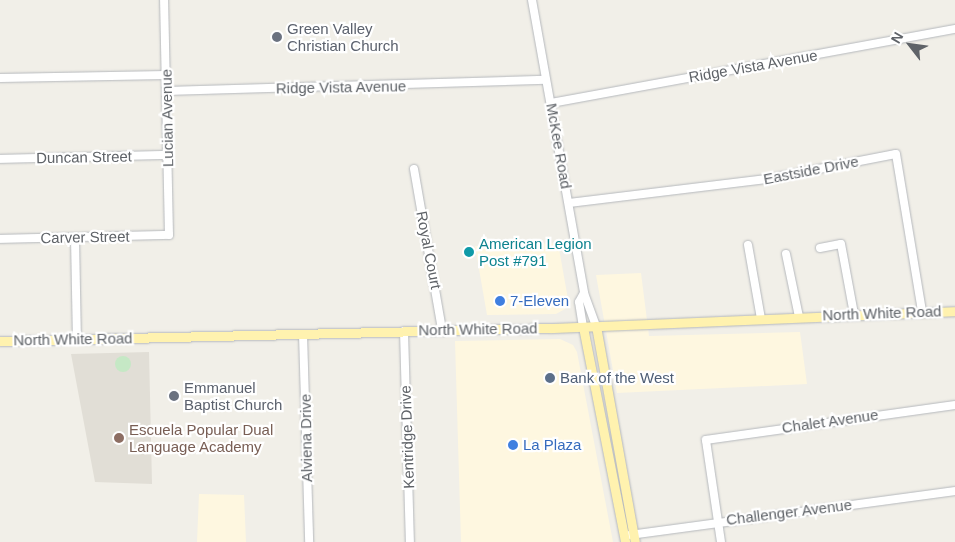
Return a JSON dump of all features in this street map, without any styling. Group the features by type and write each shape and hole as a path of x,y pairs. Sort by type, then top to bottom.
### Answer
{"main road":[{"name":"North White Road","path":"0,341 583,327 955,311"},
{"name":"McKee Road","path":"596,326 635,538"},
{"name":"McKee Road","path":"583,327 624,539"}],"street":[{"name":"Lucian Avenue","path":"164,0 169,235"},
{"name":"McKee Road","path":"532,0 584,293 596,326"},
{"name":"Ridge Vista Avenue","path":"551,103 955,29"},
{"path":"0,78 166,75"},
{"name":"Ridge Vista Avenue","path":"166,91 546,80"},
{"name":"Eastside Drive","path":"569,203 767,179 896,154 922,311"},
{"name":"Duncan Street","path":"0,159 168,155"},
{"name":"Royal Court","path":"414,169 442,330"},
{"name":"Carver Street","path":"0,239 169,235"},
{"path":"74,238 77,339"},
{"path":"820,248 841,244 854,314"},
{"path":"748,245 761,319"},
{"path":"786,254 799,317"},
{"name":"McKee Road","path":"583,327 578,302 584,293"},
{"name":"Kentridge Drive","path":"404,331 410,542"},
{"name":"Alviena Drive","path":"303,334 309,542"},
{"name":"Chalet Avenue","path":"717,522 706,440 955,405"},
{"name":"Challenger Avenue","path":"624,539 717,522 955,491"},
{"path":"717,522 721,542"}],"shaded area":[{"path":"558,243 568,299 565,309 556,314 487,315 475,246"},
{"path":"641,273 649,336 800,332 807,384 617,393 596,275"},
{"path":"560,339 573,345 577,352 613,542 461,542 455,341"},
{"name":"Escuela Popular Dual Language Academy","path":"149,352 152,484 95,482 71,354"},
{"path":"199,494 244,495 246,542 197,542"}],"green space":[{"path":"123,356 131,364 123,372 115,364"}],"place":[{"name":"Green Valley Christian Church","path":"277,37"},
{"name":"American Legion Post #791","path":"469,252"},
{"name":"7-Eleven","path":"500,301"},
{"name":"Bank of the West","path":"550,378"},
{"name":"Emmanuel Baptist Church","path":"174,396"},
{"name":"Escuela Popular Dual Language Academy","path":"119,438"},
{"name":"La Plaza","path":"513,445"}]}
